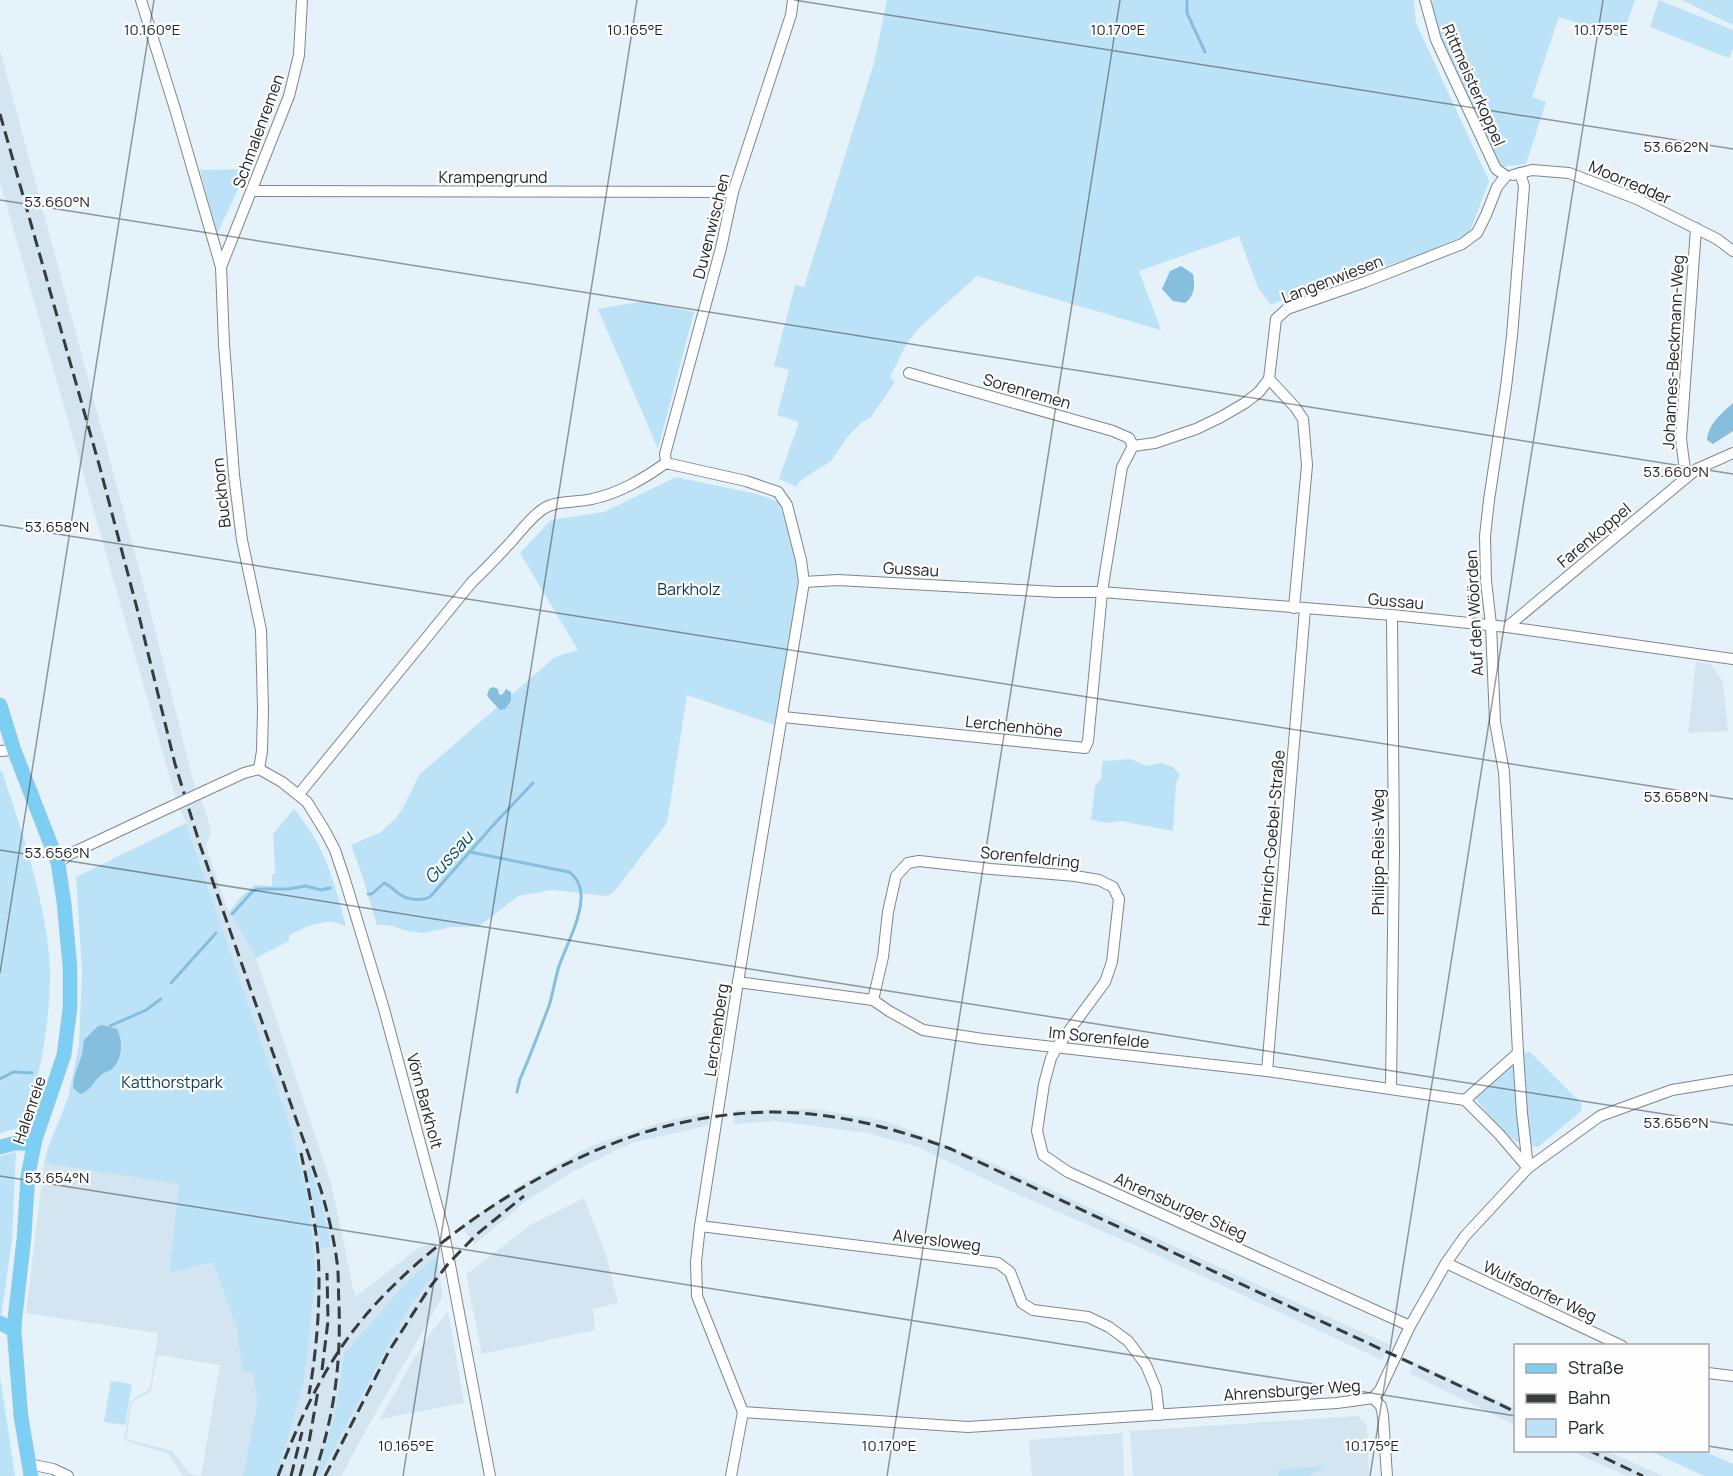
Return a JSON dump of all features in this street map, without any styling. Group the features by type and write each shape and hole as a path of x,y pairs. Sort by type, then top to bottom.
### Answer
{"main road":[{"name":"Halenreie","path":"0,705 14,750 58,863 69,951 70,1008 64,1055 34,1144 28,1175 14,1330 21,1417 30,1470"},
{"path":"0,1147 16,1143 34,1144"},
{"path":"0,1323 14,1330"}],"street":[{"name":"Buckhorn","path":"141,0 221,267 224,344 234,475 242,540 261,630 263,710 259,769"},
{"name":"Schmalenremen","path":"221,267 290,96 300,55 302,0"},
{"name":"Duvenwischen","path":"666,463 665,454 721,248 733,192 791,15 793,0"},
{"name":"Rittmeisterkoppel","path":"1425,0 1436,40 1450,72 1496,169 1506,176"},
{"name":"Moorredder","path":"1506,176 1532,170 1569,173 1637,199 1717,238 1733,251"},
{"name":"Auf den Wöörden","path":"1520,173 1524,186 1512,336 1485,536 1496,722 1504,772 1518,1053 1528,1168"},
{"name":"Langenwiesen","path":"1269,379 1276,319 1281,313 1462,244 1477,233 1497,188 1506,176"},
{"name":"Krampengrund","path":"252,191 733,192"},
{"name":"Johannes-Beckmann-Weg","path":"1686,478 1681,439 1696,228"},
{"name":"Sorenremen","path":"909,373 1113,431 1129,438 1133,446"},
{"path":"1102,592 1122,467 1133,446 1155,443 1196,429 1221,417 1245,404 1269,379"},
{"name":"Heinrich-Goebel-Straße","path":"1267,1071 1300,608 1307,465 1303,419 1269,379"},
{"name":"Farenkoppel","path":"1508,627 1697,469 1733,453"},
{"path":"298,794 472,582 543,509 619,491 666,463 746,481 778,492 787,505 801,560 804,582"},
{"name":"Gussau","path":"804,582 838,580 1056,592 1102,592 1392,615 1508,627 1733,658"},
{"name":"Lerchenberg","path":"743,1412 697,1296 696,1262 738,982 804,582"},
{"name":"Lerchenhöhe","path":"783,717 1085,748 1088,741 1102,592"},
{"name":"Philipp-Reis-Weg","path":"1391,1089 1394,852 1392,615"},
{"path":"0,751 14,750"},
{"path":"58,863 70,854 151,816 244,773 259,769"},
{"name":"Vörn Barkholt","path":"259,769 298,794 313,810 335,850 384,1010 443,1228 490,1476"},
{"name":"Sorenfeldring","path":"873,1000 883,957 892,888 896,876 908,863 919,861 1099,880 1113,887 1119,899 1110,970 1105,982 1056,1047"},
{"name":"Im Sorenfelde","path":"738,982 873,1000 923,1030 1267,1071 1465,1100"},
{"name":"Ahrensburger Stieg","path":"1056,1047 1044,1084 1037,1131 1043,1155 1068,1172 1410,1326"},
{"path":"1518,1053 1465,1100 1499,1134 1528,1168"},
{"name":"Ahrensburger Weg","path":"743,1412 968,1427 1337,1403 1373,1398 1380,1390 1410,1326 1446,1263 1465,1236 1528,1168 1600,1116 1672,1090 1733,1080"},
{"name":"Alversloweg","path":"700,1226 998,1263 1010,1272 1022,1303 1033,1310 1088,1317 1109,1327 1128,1341 1146,1365 1156,1389 1159,1415"},
{"name":"Wulfsdorfer Weg","path":"1446,1263 1618,1344"},
{"path":"1709,1373 1733,1376"},
{"path":"1373,1398 1381,1406 1383,1416 1387,1476"},
{"path":"731,1476 743,1412"},
{"path":"30,1470 53,1469 68,1476"}],"shaded area":[{"path":"0,50 149,606 195,788 211,831 206,846 227,908 234,916 256,958 331,1183 355,1297 417,1249 435,1242 443,1296 341,1476 277,1476 304,1382 316,1276 290,1125 176,799 0,182"},
{"path":"1181,266 1193,274 1194,278 1192,293 1185,303 1173,301 1162,289 1170,271"},
{"path":"1733,403 1733,431 1713,444 1707,440 1710,429 1716,419"},
{"path":"1696,662 1711,664 1723,682 1728,731 1688,733"},
{"path":"493,687 498,689 499,694 502,695 506,689 511,692 511,701 505,709 500,710 487,696 489,689"},
{"path":"102,1025 117,1029 121,1044 120,1055 112,1069 101,1075 89,1089 80,1094 73,1088 84,1040"},
{"path":"814,1109 886,1121 992,1163 1390,1345 1382,1360 918,1147 868,1133 776,1121 733,1124 736,1110"},
{"path":"708,1112 709,1125 632,1143 574,1171 527,1200 475,1244 461,1226 525,1182 591,1146 658,1123"},
{"path":"44,1163 179,1183 169,1273 211,1261 237,1329 242,1372 253,1372 257,1403 243,1476 201,1476 220,1365 157,1355 151,1391 132,1402 126,1439 172,1451 190,1474 199,1476 183,1476 169,1454 124,1440 130,1401 150,1389 158,1333 26,1313"},
{"path":"584,1198 606,1255 618,1303 593,1309 595,1330 482,1354 466,1275 530,1225"},
{"path":"448,1311 464,1403 380,1419 411,1364"},
{"path":"1415,1362 1514,1408 1514,1425 1409,1373"},
{"path":"1358,1416 1367,1426 1369,1476 1133,1476 1130,1431"},
{"path":"1122,1433 1124,1476 1032,1476 1029,1440"},
{"path":"1573,1452 1609,1452 1663,1476 1627,1476"}],"green space":[{"path":"887,0 1414,0 1416,23 1489,181 1469,234 1422,254 1334,283 1332,287 1307,296 1285,298 1271,305 1258,288 1239,236 1139,271 1161,330 977,276 919,328 907,343 890,377 895,382 871,417 849,435 831,461 799,482 797,487 779,479 799,422 777,415 789,370 774,366 795,285 804,287 874,63"},
{"path":"1432,0 1635,0 1622,38 1559,17 1532,97 1546,102 1526,164 1500,167 1457,81 1433,19"},
{"path":"1659,0 1733,30 1733,49 1729,58 1650,27"},
{"path":"1682,0 1733,0 1733,25"},
{"path":"248,169 217,234 200,170"},
{"path":"644,301 694,312 658,449 598,309"},
{"name":"Barkholz","path":"676,477 757,494 779,502 799,576 775,725 687,695 667,823 614,892 607,896 552,890 518,896 478,927 452,927 423,933 388,925 377,925 351,845 381,832 397,817 419,775 555,657 578,650 520,553 551,520 604,512"},
{"path":"1131,759 1146,766 1161,763 1173,767 1180,775 1176,783 1173,831 1121,821 1107,823 1091,820 1095,786 1102,778 1103,761"},
{"path":"0,771 2,771 29,855 46,932 50,971 43,1049 35,1088 23,1125 0,1133"},
{"path":"294,809 314,837 327,864 346,926 331,921 308,926 289,935 289,941 256,958 230,911 255,885 272,886 272,875 275,872 273,834"},
{"name":"Katthorstpark","path":"186,823 290,1125 309,1201 316,1276 304,1382 277,1476 243,1476 257,1403 253,1372 242,1372 237,1329 212,1262 169,1273 179,1184 44,1163 68,1098 79,1045 82,972 76,877"},
{"path":"1530,1052 1581,1103 1582,1108 1538,1147 1528,1145 1523,1053"},
{"path":"1514,1054 1520,1143 1500,1129 1473,1095"},
{"path":"16,1152 12,1240 1,1318 0,1156"},
{"path":"310,1168 320,1197 331,1247 321,1249 307,1169"},
{"path":"435,1257 437,1270 412,1303 319,1476 316,1476 335,1415 344,1354 407,1282"},
{"path":"0,1377 15,1476 0,1476"},
{"path":"111,1381 132,1384 125,1425 104,1422"},
{"path":"1652,1452 1705,1452 1733,1464 1733,1476 1704,1476"},
{"path":"1326,1466 1308,1476 1278,1476 1277,1470"}],"waterway":[{"path":"1187,0 1187,13 1205,52"},
{"name":"Gussau","path":"368,894 372,894 384,883 407,898 430,897 533,783"},
{"path":"470,852 569,872 579,884 581,892 580,909 575,925 559,966 549,1006 517,1092"},
{"name":"Gussau","path":"232,914 257,889 288,889 306,886 321,890 330,888"},
{"name":"Gussau","path":"171,983 216,933"},
{"name":"Gussau","path":"110,1026 146,1010 161,999"},
{"name":"Gussau","path":"0,1079 13,1072 32,1073"}],"railway":[{"path":"0,114 100,468 175,764 200,845 321,1190 330,1226 338,1272 339,1349 335,1391 327,1433 314,1476"},
{"path":"278,1476 309,1403 350,1335 379,1300 413,1267 452,1235 494,1205 538,1179 583,1156 628,1138 696,1120 761,1112 842,1118 886,1128 951,1149 1514,1411"},
{"path":"301,1153 315,1227 319,1269 318,1323 309,1394"},
{"path":"325,1476 389,1351 430,1287 477,1234 524,1196"},
{"path":"322,1370 328,1321 327,1273"},
{"path":"300,1476 318,1391"},
{"path":"291,1476 302,1432"},
{"path":"1592,1452 1643,1476"}]}
